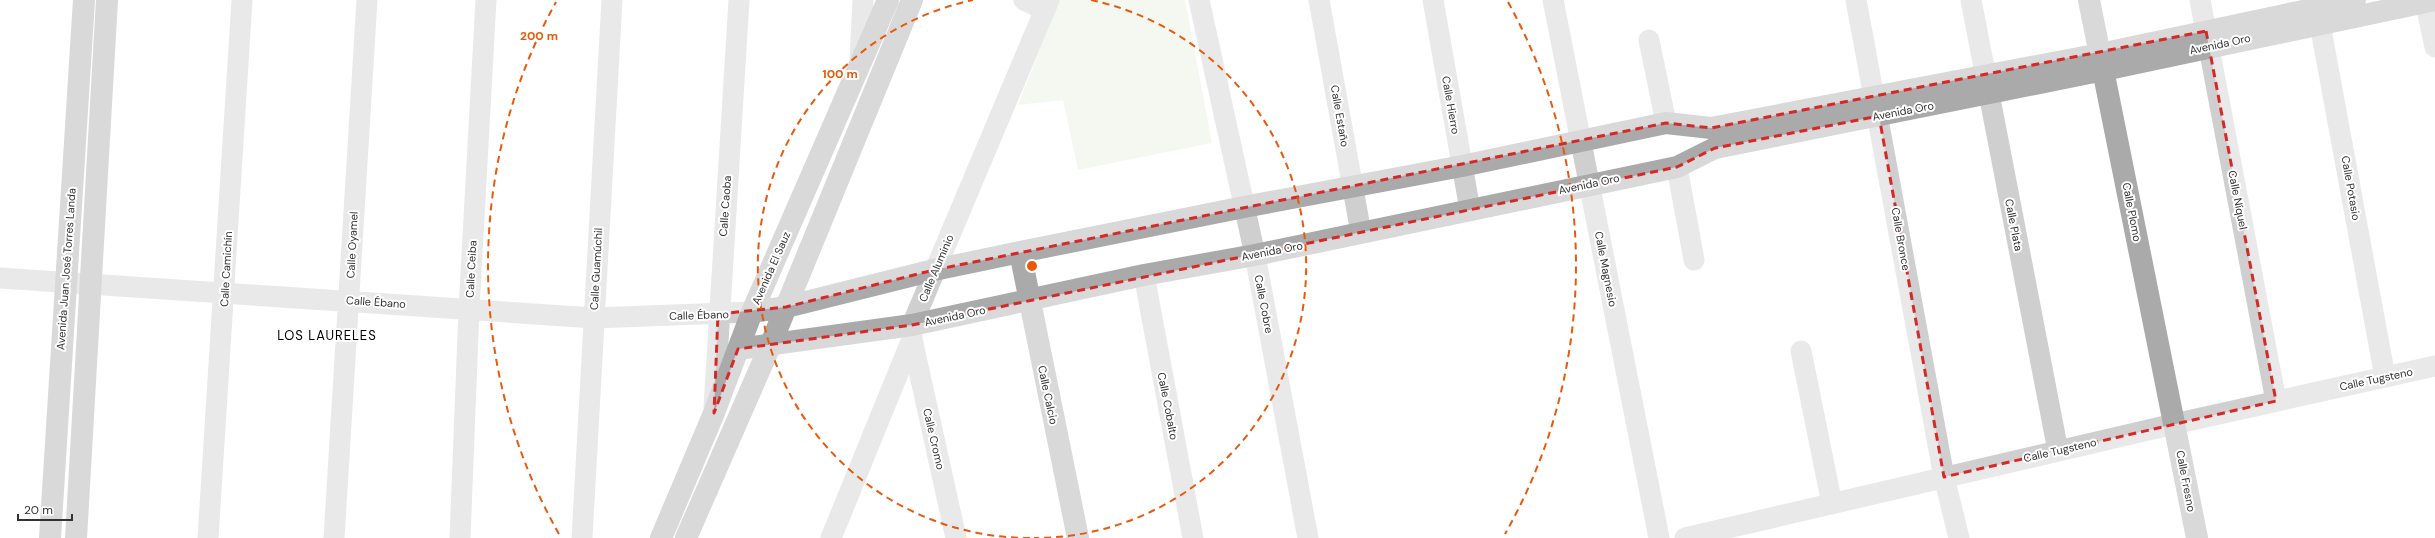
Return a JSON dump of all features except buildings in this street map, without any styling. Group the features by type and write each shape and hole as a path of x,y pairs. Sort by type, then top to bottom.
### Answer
{"main road":[{"name":"Avenida Juan José Torres Landa","path":"50,538 84,0"},
{"path":"76,538 92,283 107,0"},
{"name":"Avenida El Sauz","path":"660,538 714,413 752,312 859,70 888,0"},
{"path":"686,538 770,346 912,0"},
{"name":"Calle Plomo","path":"2089,0 2174,424"},
{"name":"Avenida Oro","path":"752,312 786,307 934,270 1020,252 1244,207 1462,166 1666,124 1711,128 1877,106 1987,85 2208,39 2355,0"},
{"name":"Avenida Oro","path":"2318,11 2429,1"},
{"name":"Avenida Oro","path":"738,349 912,332 1028,300 1144,275 1361,233 1677,167 1715,148 1877,106"},
{"name":"Calle Calcio","path":"1020,252 1028,300 1078,538"},
{"name":"Calle Fresno","path":"2174,424 2197,538"}],"street":[{"name":"Calle Camichín","path":"208,538 242,0"},
{"name":"Calle Oyamel","path":"334,538 367,0"},
{"name":"Calle Ceiba","path":"460,538 469,309 486,0"},
{"name":"Calle Guamúchil","path":"582,538 612,0"},
{"name":"Calle Caoba","path":"714,413 718,314 739,0"},
{"path":"859,70 863,0"},
{"path":"1024,0 1047,5"},
{"name":"Calle Cobre","path":"1199,0 1255,254 1308,538"},
{"name":"Calle Estaño","path":"1319,0 1361,233"},
{"name":"Calle Hierro","path":"1433,0 1470,210"},
{"name":"Calle Magnesio","path":"1553,0 1659,538"},
{"name":"Calle Bronce","path":"1856,0 1877,106 1944,477 1959,538"},
{"name":"Calle Plata","path":"1971,0 2058,451"},
{"name":"Calle Níquel","path":"2200,0 2276,401"},
{"path":"2429,1 2435,47"},
{"name":"Calle Aluminio","path":"831,538 912,332 934,270 1047,5"},
{"name":"Calle Potasio","path":"2318,11 2385,377"},
{"path":"1649,40 1666,124"},
{"path":"1677,167 1694,260"},
{"name":"Calle Cobalto","path":"1144,275 1193,538"},
{"name":"Calle Ébano","path":"0,278 92,283 224,295 349,300 594,318 752,312"},
{"name":"Calle Cromo","path":"912,332 956,538"},
{"path":"1801,352 1832,504"},
{"name":"Calle Tugsteno","path":"1685,538 1717,534 1944,477 2435,366"}],"highlighted area":[{"path":"2206,31 2276,401 1944,477 1879,116 1715,148 1677,167 912,325 738,349 714,413 718,314 786,307 934,270 1666,123 1711,128"}],"shaded area":[{"path":"1059,0 1185,0 1212,143 1078,170 1063,100 1018,105"}],"district":[{"name":"LOS LAURELES","path":"327,335"}]}
